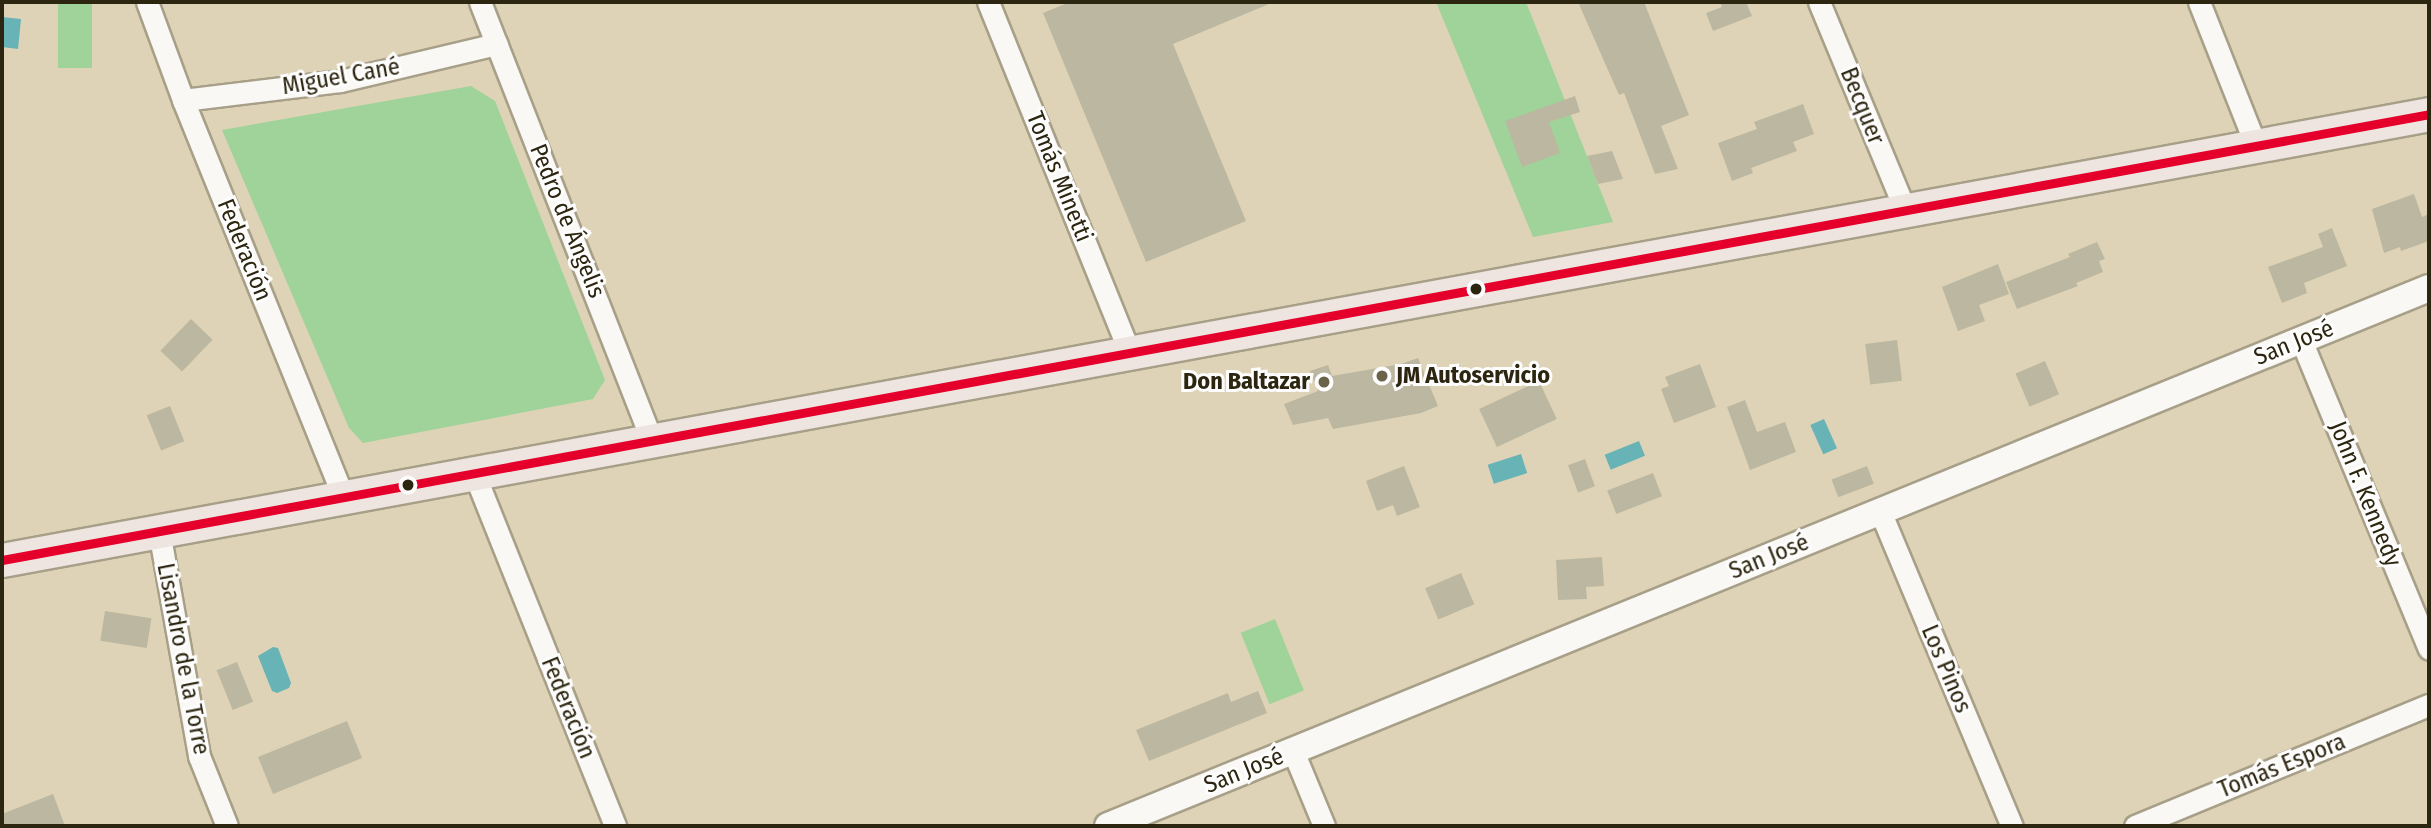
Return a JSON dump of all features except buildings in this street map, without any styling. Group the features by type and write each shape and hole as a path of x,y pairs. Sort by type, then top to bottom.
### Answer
{"main road":[{"path":"2,560 2429,114"}],"street":[{"name":"Federación","path":"147,2 183,100 343,497"},
{"name":"Pedro de Ángelis","path":"480,2 652,440"},
{"name":"Tomás Minetti","path":"988,2 1130,353"},
{"name":"Becquer","path":"1819,2 1905,210"},
{"path":"2199,2 2256,146"},
{"name":"Miguel Cané","path":"183,100 340,81 498,44"},
{"name":"San José","path":"1108,826 2429,288"},
{"name":"John F. Kennedy","path":"2301,340 2429,649"},
{"name":"Federación","path":"474,473 615,826"},
{"name":"Los Pinos","path":"1880,512 2012,826"},
{"name":"Lisandro de la Torre","path":"159,531 199,756 227,826"},
{"name":"Tomás Espora","path":"2135,826 2429,705"},
{"path":"1293,751 1324,826"}],"green space":[{"path":"58,2 92,2 92,68 58,68"},
{"path":"1436,2 1526,2 1613,222 1533,237"},
{"path":"471,86 495,101 605,380 593,399 363,443 349,428 222,130"},
{"path":"1275,619 1304,690 1270,704 1241,633"}],"water":[{"path":"2,17 21,19 18,49 2,47"},
{"path":"1824,419 1837,448 1823,454 1810,425"},
{"path":"1639,441 1645,456 1611,470 1605,455"},
{"path":"1521,454 1527,473 1494,484 1488,465"},
{"path":"273,647 278,648 291,683 289,688 277,693 272,691 258,656"}],"transit line":[{"path":"2,560 2429,114"}],"place":[{"name":"JM Autoservicio","path":"1382,376"},
{"name":"Don Baltazar","path":"1324,382"}]}
